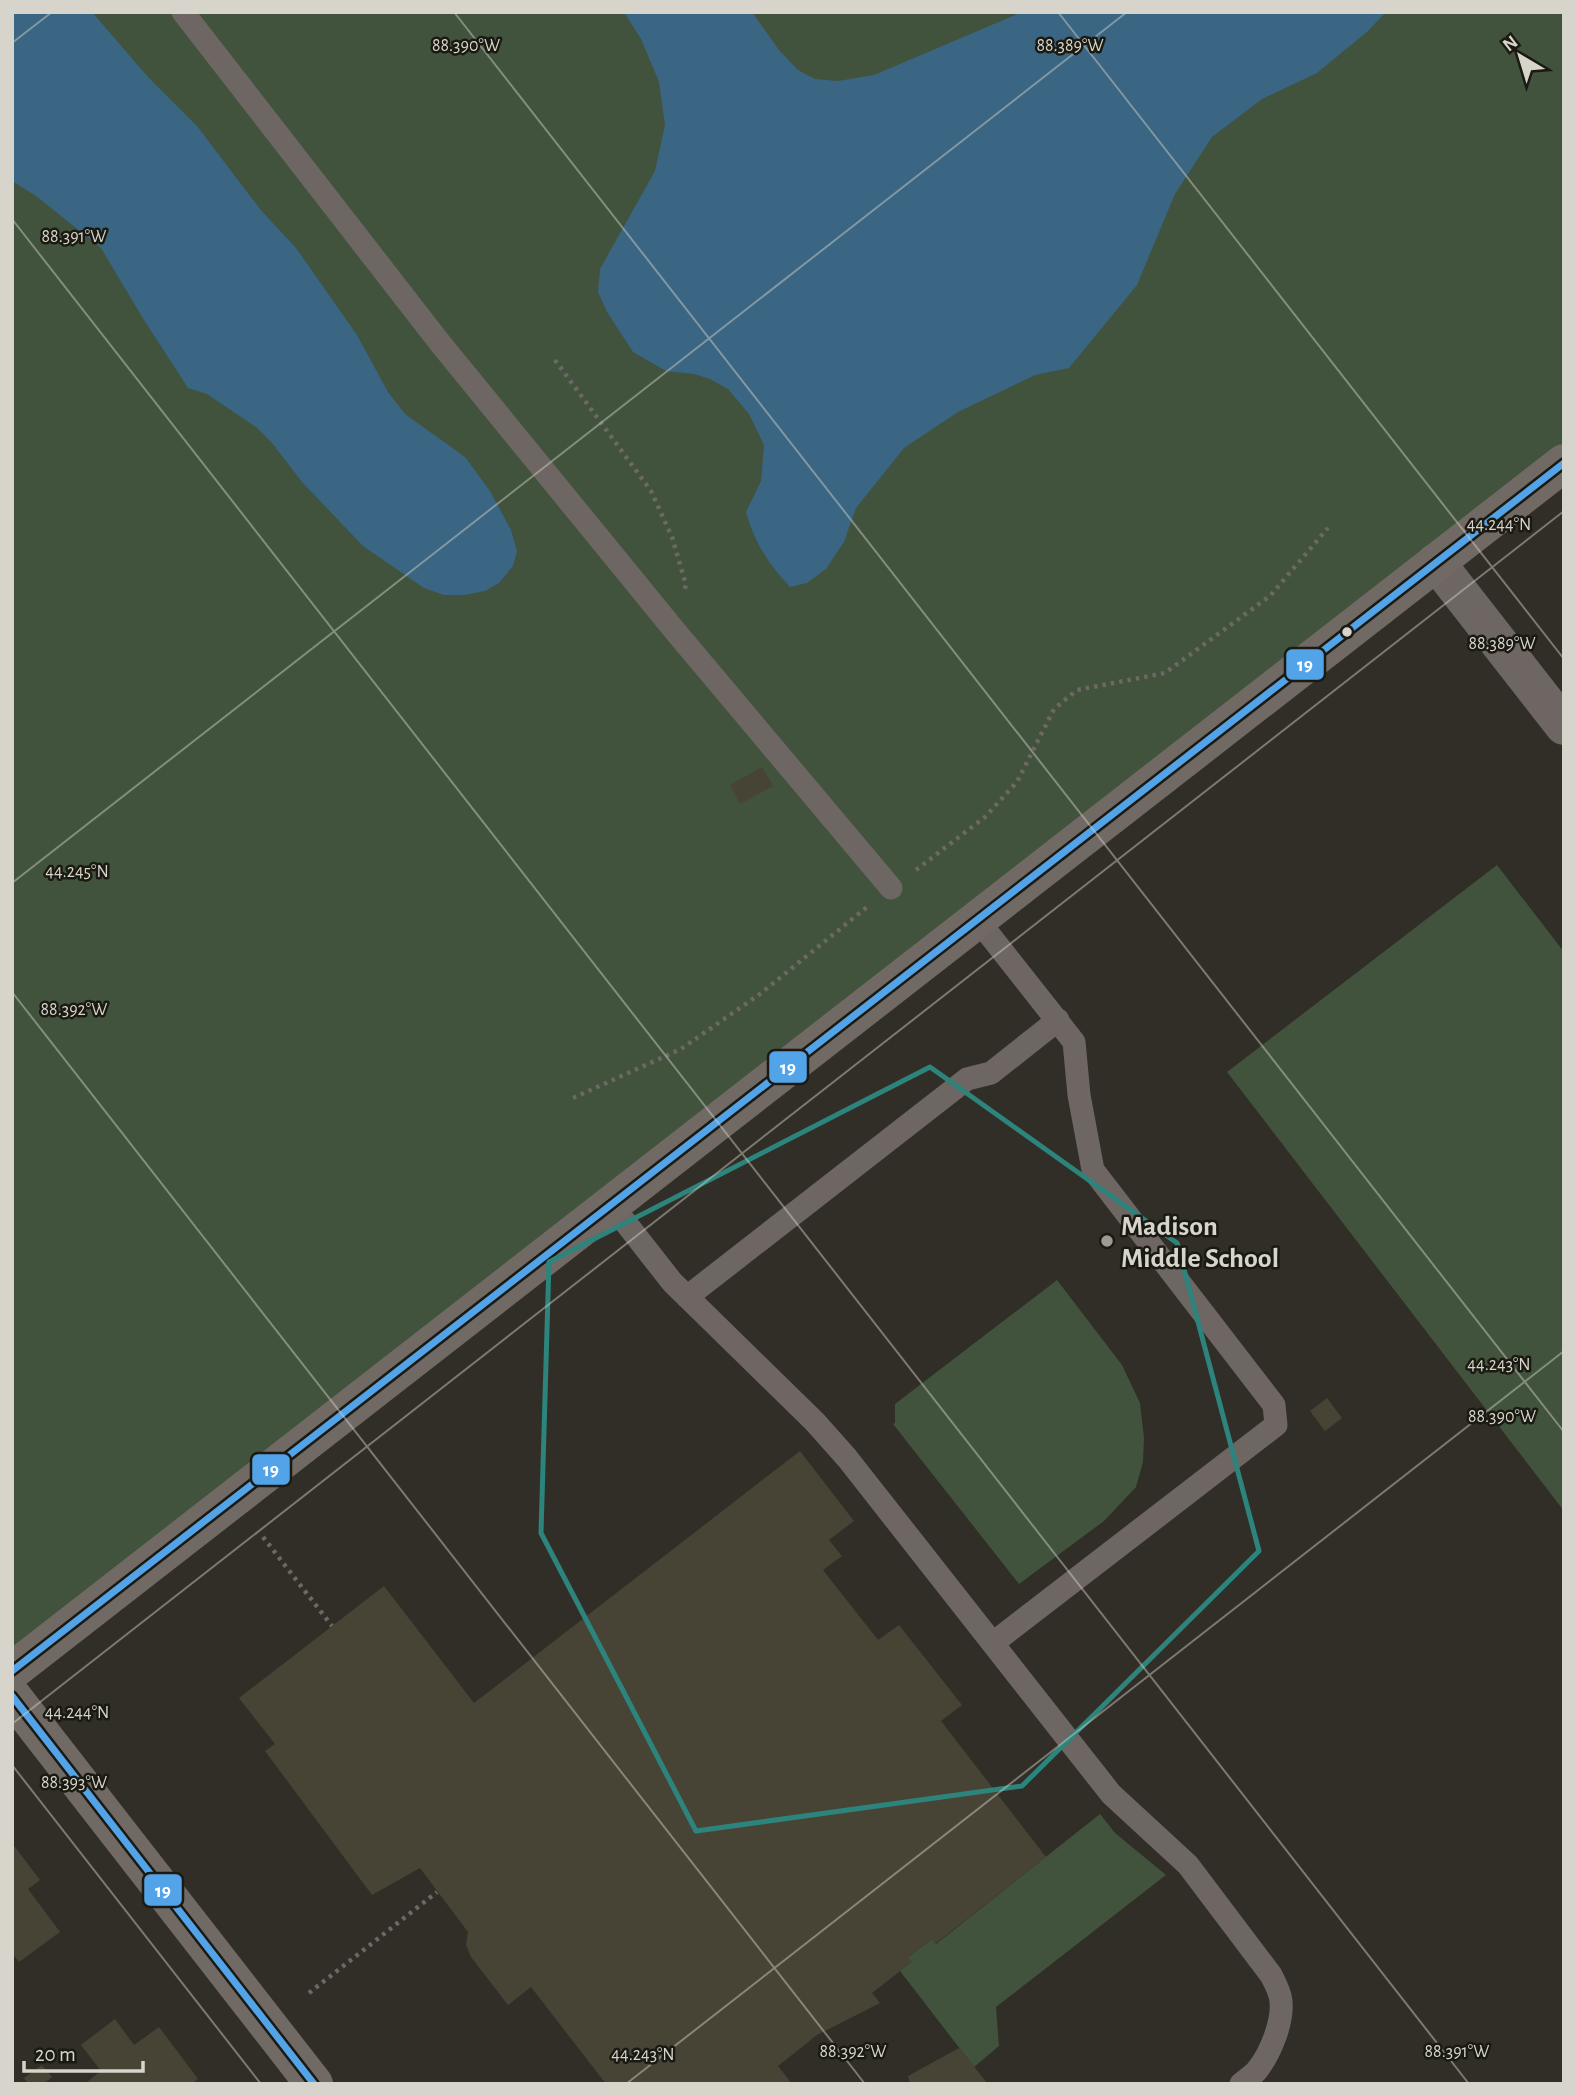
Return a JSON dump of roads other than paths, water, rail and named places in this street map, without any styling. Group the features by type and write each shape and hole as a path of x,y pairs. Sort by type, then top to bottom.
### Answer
{"main road":[{"path":"12,1671 1564,463"},
{"path":"12,1696 314,2084"}],"street":[{"path":"1436,562 1564,726"}],"lane":[{"path":"183,12 440,343 675,631 891,888"},
{"path":"977,919 1074,1042 1079,1095 1093,1170 1274,1405 1276,1425 993,1643"},
{"path":"687,1297 967,1079 991,1073 1058,1020"},
{"path":"611,1204 672,1282 825,1433 1111,1794 1188,1865 1270,1975 1279,1989 1279,2022 1271,2046 1257,2071 1241,2084"}],"water":[{"path":"12,12 92,12 148,77 197,126 260,209 296,248 357,335 388,392 405,414 465,457 490,491 511,530 517,551 513,566 499,583 485,591 464,595 444,595 424,588 363,546 302,482 256,427 207,394 188,388 101,248 36,196 12,181"},
{"path":"624,12 752,12 779,50 798,70 815,79 838,81 874,75 1022,12 1386,12 1368,31 1317,73 1262,99 1212,137 1175,194 1137,285 1069,368 1035,375 958,412 904,448 856,508 844,542 826,569 807,583 790,587 763,552 746,512 761,481 764,445 749,414 728,389 710,379 666,371 633,352 607,312 598,292 600,269 655,171 665,125 659,82 641,39"}],"place":[{"name":"Madison Middle School","path":"1107,1241"}]}
